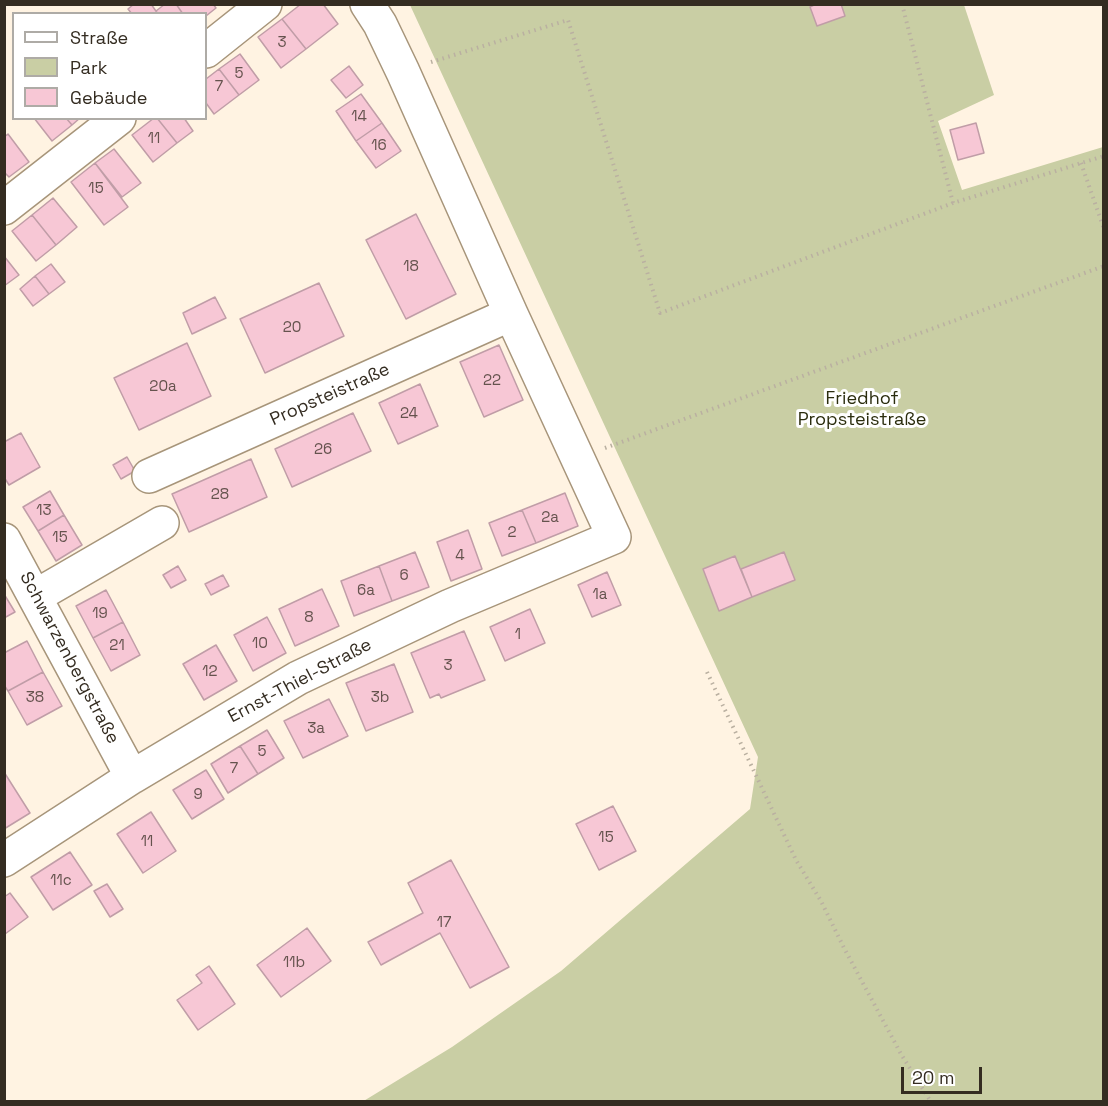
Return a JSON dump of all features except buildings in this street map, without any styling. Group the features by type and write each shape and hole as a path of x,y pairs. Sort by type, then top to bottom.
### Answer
{"street":[{"path":"207,50 265,4"},
{"path":"367,4 380,24 404,72 511,314 579,459"},
{"path":"4,208 116,120"},
{"name":"Propsteistraße","path":"148,476 511,314"},
{"name":"Ernst-Thiel-Straße","path":"4,860 132,777 298,678 450,606 614,537 579,459"},
{"path":"36,596 162,523"},
{"name":"Schwarzenbergstraße","path":"4,540 132,777"}],"path":[{"path":"902,4 953,202"},
{"path":"404,72 568,20 660,313 953,202 1104,156"},
{"path":"1081,163 1104,229"},
{"path":"579,459 614,444 1104,266"},
{"path":"707,672 796,860 821,901 901,1054 931,1101"}],"green space":[{"name":"Friedhof Propsteistraße","path":"410,5 964,5 994,95 938,121 962,190 1103,147 1103,1101 362,1102 452,1047 561,971 750,809 758,757"}]}
